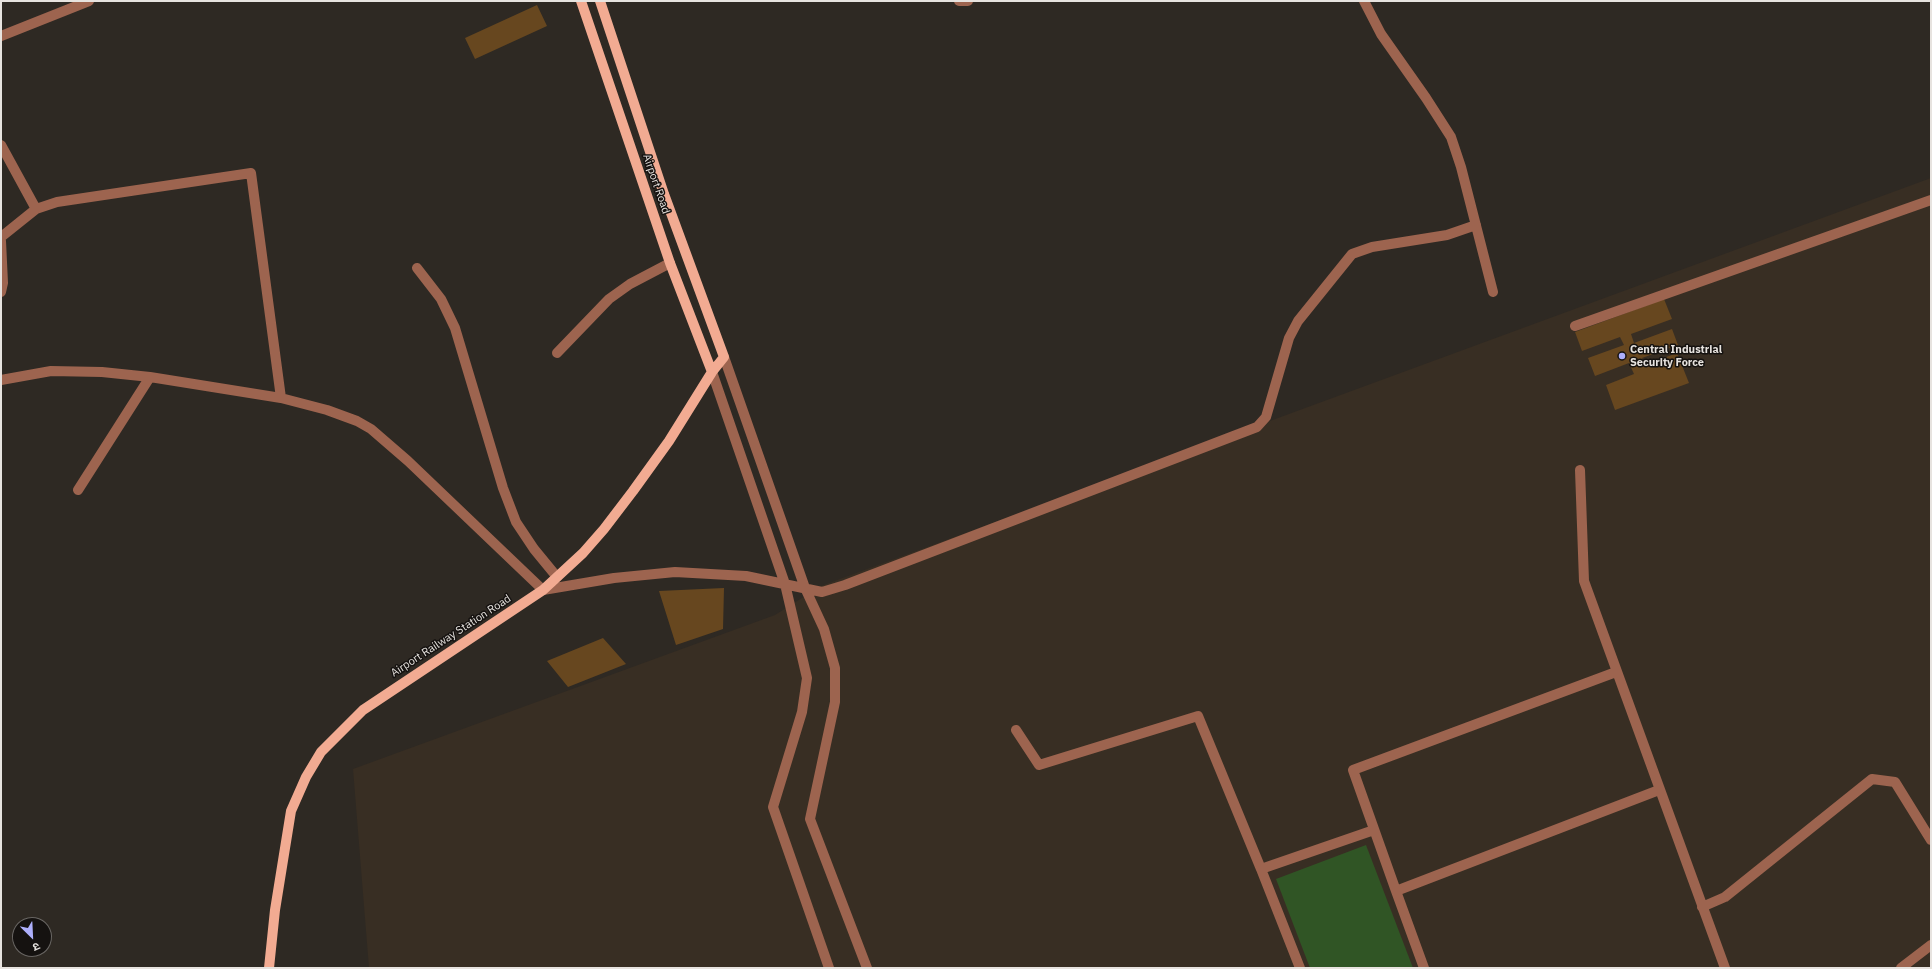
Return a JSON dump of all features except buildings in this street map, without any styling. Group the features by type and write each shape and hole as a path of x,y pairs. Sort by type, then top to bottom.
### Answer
{"main road":[{"name":"Airport Road","path":"580,1 670,263 712,372"},
{"path":"600,1 664,194 724,357"},
{"name":"Airport Railway Station Road","path":"269,968 275,910 291,811 306,777 321,752 363,710 543,590 583,553 604,529 669,441 712,372 724,357"}],"street":[{"path":"1,36 89,1"},
{"path":"959,1 968,1"},
{"path":"1364,1 1380,34 1426,98 1451,137 1461,167 1493,292"},
{"path":"1,145 36,209"},
{"path":"1,238 36,209 57,202 251,173 281,398"},
{"path":"1575,326 1931,200"},
{"path":"1,380 51,372 102,372 150,377 281,398 327,410 357,421 371,429 414,466 543,590 614,578 675,572 746,576 822,592 832,590 1258,428 1266,417 1289,338 1302,317 1352,254 1372,247 1447,235 1463,231 1476,225"},
{"path":"1,241 3,283 1,292"},
{"path":"557,353 614,295 630,284 670,263"},
{"path":"417,268 440,299 455,328 503,488 514,517 531,545 557,577"},
{"path":"724,357 805,588 824,629 835,668 835,702 810,819 867,968"},
{"path":"712,372 785,584 807,678 802,712 773,807 829,968"},
{"path":"78,490 150,377"},
{"path":"1580,470 1584,581 1725,968"},
{"path":"1424,968 1354,770 1616,672"},
{"path":"1016,730 1039,765 1198,716 1300,968"},
{"path":"1702,907 1725,896 1872,779 1895,782 1931,840"},
{"path":"1396,891 1659,790"},
{"path":"1261,870 1374,830"},
{"path":"1900,968 1931,945"}],"shaded area":[{"path":"1931,178 1931,968 369,968 353,769 775,615 821,586"}],"green space":[{"path":"1366,845 1413,968 1310,968 1276,879"}],"place":[{"name":"Central Industrial Security Force","path":"1622,356"}]}
